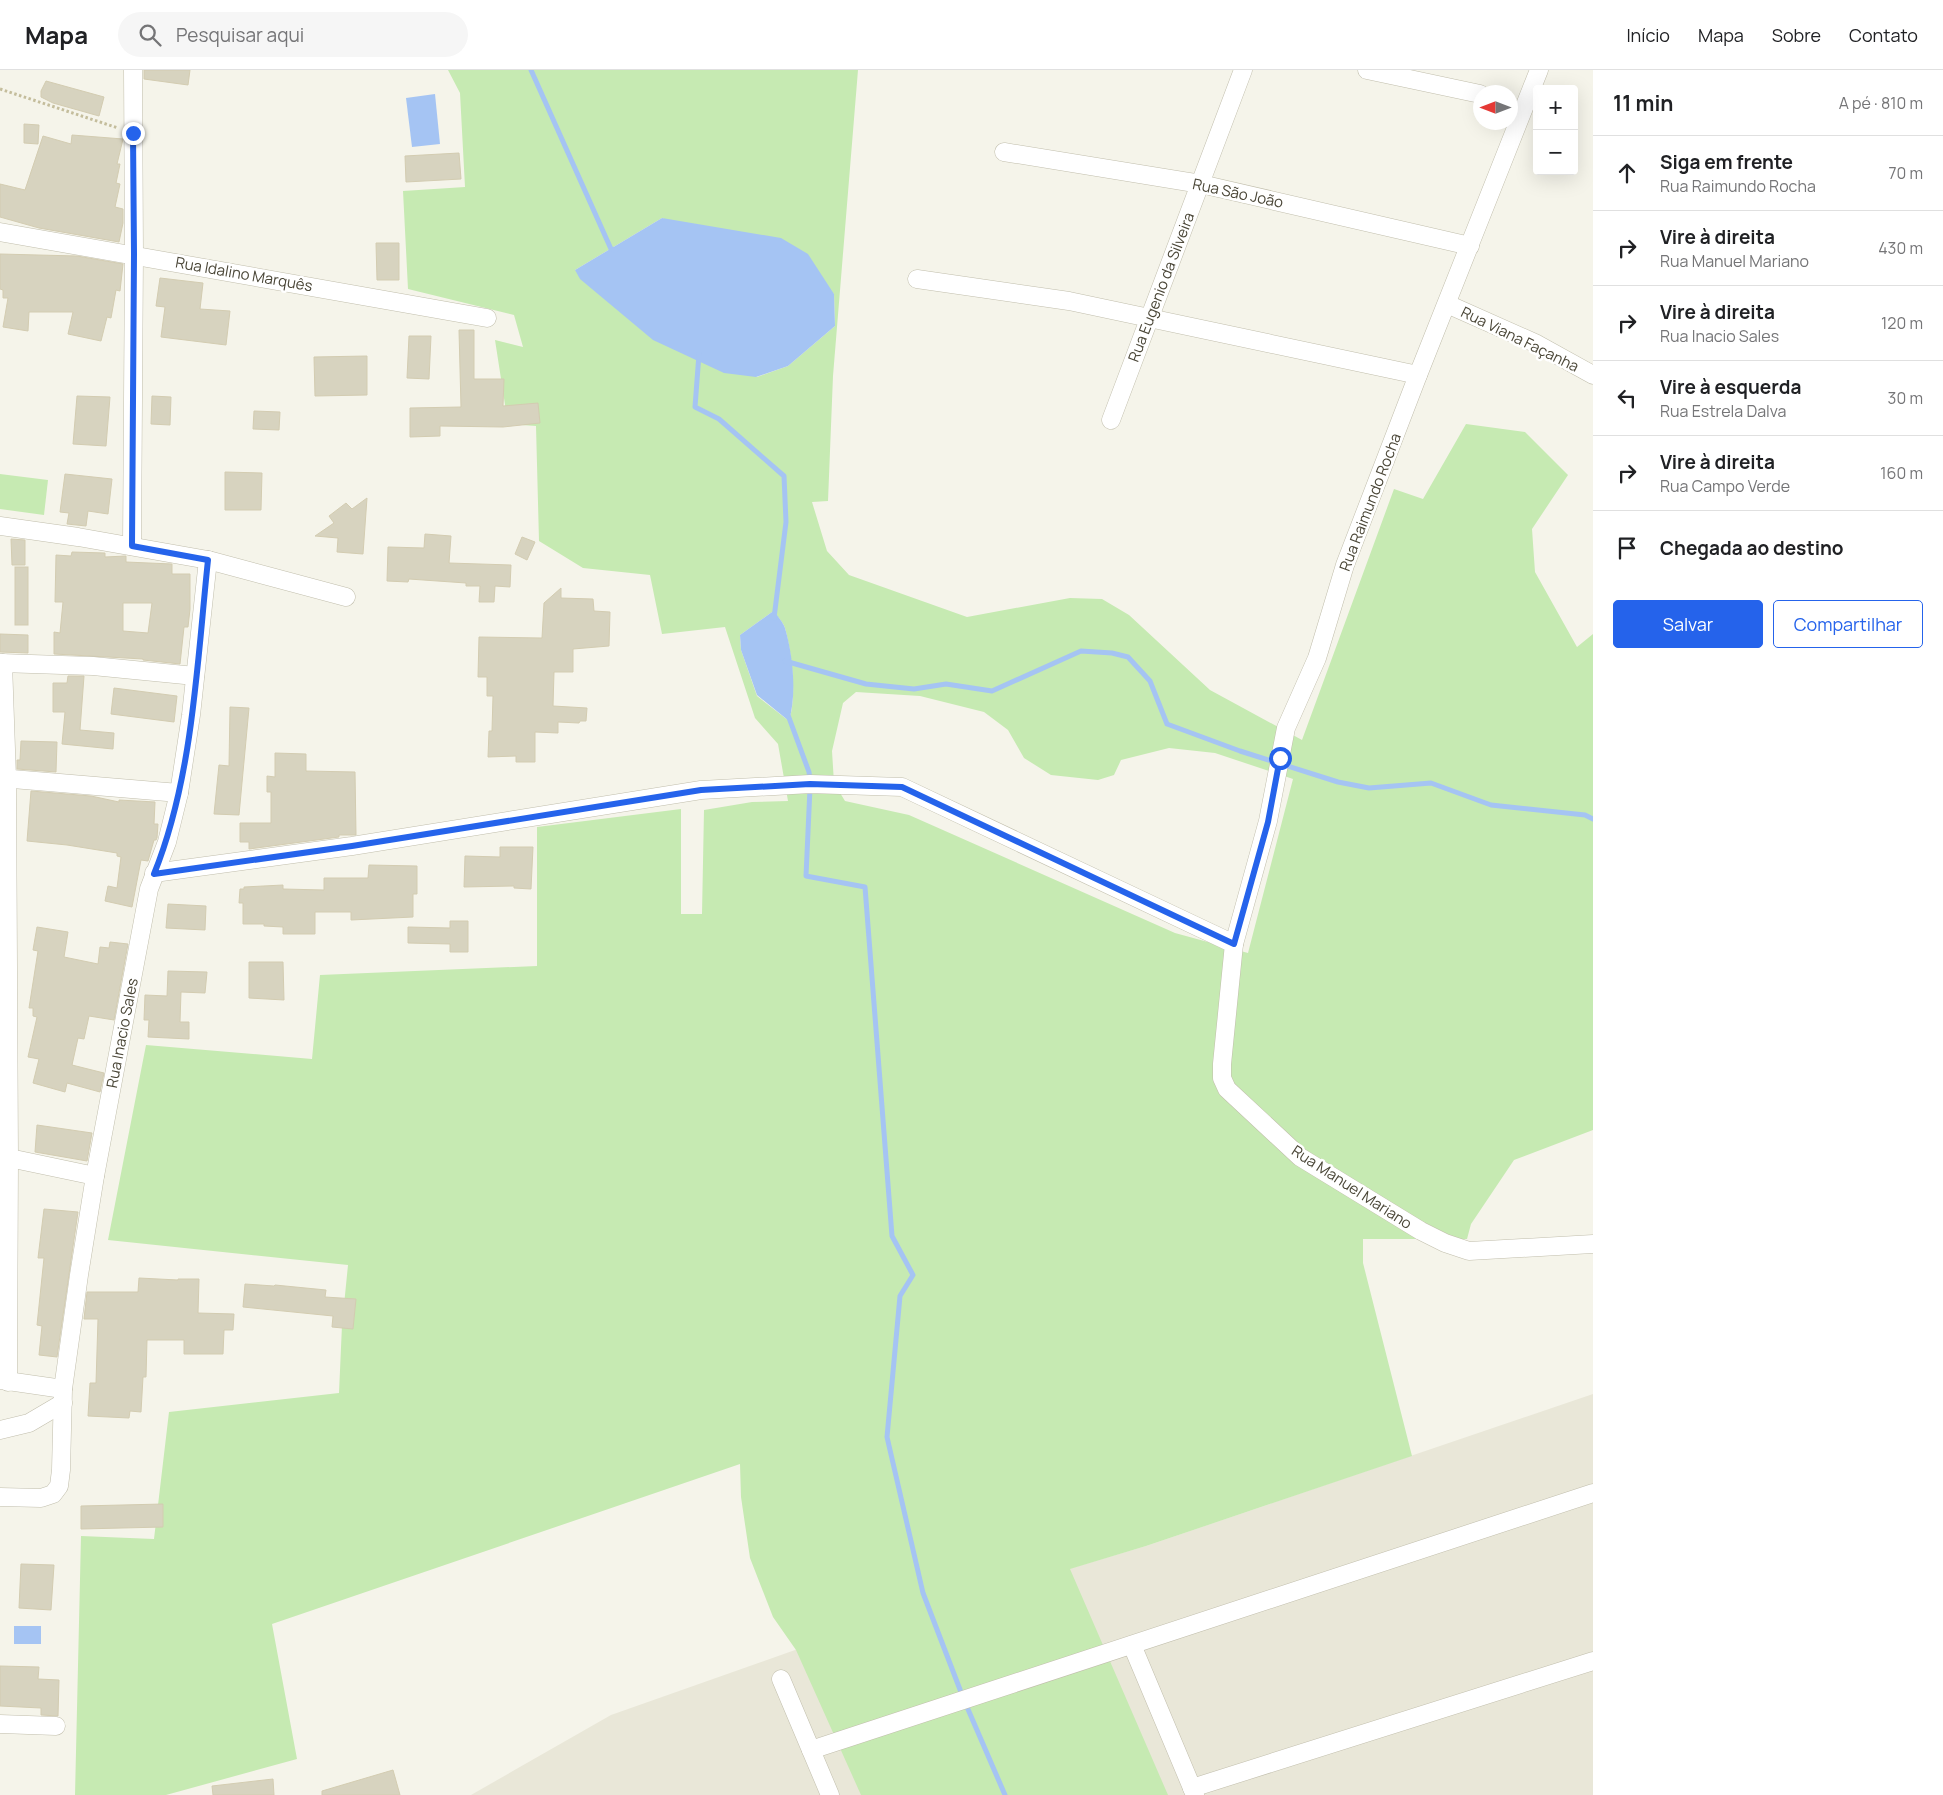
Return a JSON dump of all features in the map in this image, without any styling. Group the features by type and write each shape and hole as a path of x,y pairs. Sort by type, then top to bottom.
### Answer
{"street":[{"path":"132,546 133,70"},
{"name":"Rua Eugenio da Silveira","path":"1111,420 1243,70"},
{"path":"1367,70 1473,93"},
{"name":"Rua Raimundo Rocha","path":"1518,101 1539,70"},
{"name":"Rua Raimundo Rocha","path":"1234,944 1268,822 1286,728 1317,658 1346,565 1418,375 1470,246 1508,130"},
{"name":"Rua São João","path":"1004,152 1200,184 1470,246"},
{"name":"Rua Idalino Marquês","path":"0,232 134,254 487,318"},
{"path":"917,280 1069,300 1418,375"},
{"name":"Rua Viana Façanha","path":"1447,304 1537,344 1593,375"},
{"path":"0,526 132,546 208,560 346,597"},
{"name":"Rua Inacio Sales","path":"0,1496 41,1498 53,1494 59,1486 63,1396 95,1176 145,907 154,874 167,842 180,792 196,676 208,560"},
{"path":"63,1396 4,1381 2,663 93,666 196,676"},
{"path":"3,778 180,792"},
{"path":"154,874 352,846 701,790 810,784 902,787 1234,944"},
{"name":"Rua Manuel Mariano","path":"1234,944 1222,1078 1227,1089 1300,1157 1420,1231 1445,1243 1469,1251 1593,1244"},
{"path":"4,1157 95,1176"},
{"path":"0,1430 29,1423 63,1396"},
{"path":"811,1750 1593,1493"},
{"path":"1132,1645 1194,1791 1593,1661"},
{"path":"781,1679 830,1795"},
{"path":"0,1724 56,1726"}],"path":[{"path":"0,89 133,133"}],"shaded area":[{"path":"1593,1394 1593,1795 471,1795 611,1715 795,1650 1146,1546"}],"green space":[{"path":"448,70 858,70 833,376 828,501 812,502 827,551 849,575 967,617 1070,598 1102,599 1129,615 1210,690 1302,740 1394,489 1423,499 1466,424 1525,432 1568,475 1532,529 1535,572 1577,647 1593,634 1593,1130 1514,1160 1471,1224 1467,1239 1363,1239 1363,1263 1412,1456 1146,1546 1070,1569 1168,1795 861,1795 796,1650 773,1617 750,1558 741,1497 740,1464 272,1624 297,1759 166,1795 75,1795 81,1536 154,1539 169,1412 339,1393 342,1325 348,1265 108,1240 146,1045 312,1059 320,975 537,966 537,827 681,809 681,914 702,914 704,810 752,802 788,801 778,744 755,718 725,627 662,634 650,575 583,568 539,541 536,426 508,424 495,340 523,347 514,315 408,289 403,191 465,187 460,93","holes":["662,218 834,294 835,326 788,366 757,377 575,270","772,612 783,624 790,650 793,675 793,700 789,721 757,696 741,650 740,635","856,692 920,696 984,712 1008,730 1024,758 1051,775 1098,780 1114,775 1121,760 1169,748 1215,753 1293,779 1248,953 1175,933 909,815 845,801 834,783 832,751 843,703"]},
{"path":"0,474 48,480 44,515 0,509"}],"water":[{"path":"435,94 440,144 412,147 406,98"},
{"path":"662,218 781,238 808,254 834,294 835,326 788,366 756,377 724,373 653,340 580,279 575,270"},
{"path":"772,612 775,612 784,626 790,650 793,674 793,699 789,721 757,695 741,650 740,635"},
{"path":"14,1626 41,1626 41,1644 14,1644"}],"building":[{"path":"144,70 190,70 188,85 144,79"},
{"path":"46,81 104,97 99,116 53,103 41,97 41,91"},
{"path":"24,124 39,125 38,144 24,143"},
{"path":"72,135 123,139 117,164 120,164 116,183 120,184 115,207 123,209 123,223 119,242 39,228 0,217 0,184 25,190 43,136 71,144"},
{"path":"459,153 461,179 406,182 405,156"},
{"path":"376,243 399,243 399,280 377,280"},
{"path":"0,254 77,256 123,264 120,291 116,290 111,318 107,317 101,341 68,334 73,312 29,312 28,331 3,327 8,298 3,298 3,290 0,289"},
{"path":"160,278 203,283 200,309 230,311 226,345 161,337 165,307 156,306"},
{"path":"459,330 474,330 474,379 504,379 503,406 538,403 540,423 503,427 440,426 440,436 410,437 410,408 461,407"},
{"path":"409,336 431,336 429,379 407,378"},
{"path":"367,356 367,395 315,396 314,357"},
{"path":"77,396 110,397 106,446 73,444"},
{"path":"152,396 171,397 170,425 151,424"},
{"path":"254,411 280,412 279,430 253,429"},
{"path":"225,472 262,473 261,510 225,510"},
{"path":"65,474 112,479 108,514 88,511 86,526 67,524 69,513 60,512"},
{"path":"367,498 363,554 337,552 338,538 315,536 334,523 329,516 346,503 352,509"},
{"path":"425,534 451,536 449,563 511,565 510,587 495,586 494,602 479,602 480,586 466,586 466,583 409,579 408,582 387,581 388,547 424,548"},
{"path":"522,537 535,542 527,560 515,554"},
{"path":"11,539 25,540 25,565 12,565"},
{"path":"72,552 105,553 105,557 126,556 126,562 172,564 172,574 190,574 188,627 184,627 180,664 143,659 54,654 54,632 60,633 63,602 55,602 56,555 71,556","holes":["123,603 152,603 148,633 123,631"]},
{"path":"15,567 28,567 28,625 15,625"},
{"path":"561,588 561,598 593,599 594,611 610,612 609,646 573,649 573,672 554,672 553,706 587,708 586,721 580,721 579,723 558,722 558,733 535,732 535,762 516,762 516,756 488,757 489,731 492,731 493,696 487,696 487,677 478,677 479,637 542,638 544,603"},
{"path":"0,634 28,635 28,653 0,652"},
{"path":"68,676 84,676 80,730 114,733 113,749 62,744 65,712 53,712 53,683 67,683"},
{"path":"114,688 177,696 174,722 111,714"},
{"path":"230,707 249,708 239,815 214,814 219,765 229,766"},
{"path":"21,741 57,742 56,772 17,769 17,760 20,760"},
{"path":"275,753 306,754 306,771 355,772 356,835 339,835 339,837 249,849 249,842 240,842 240,823 271,823 271,792 267,792 267,776 275,777"},
{"path":"31,791 91,796 119,802 119,800 155,802 154,824 158,824 157,838 154,840 148,861 141,860 132,907 105,901 108,886 117,888 121,857 117,856 117,853 27,841"},
{"path":"500,847 533,847 531,889 514,888 514,886 464,887 465,856 500,857"},
{"path":"369,865 417,866 417,894 413,894 413,917 351,920 351,912 315,912 315,934 283,934 283,927 264,926 264,924 243,924 243,903 239,903 240,889 244,889 244,887 283,885 283,889 324,890 324,878 368,878"},
{"path":"168,904 206,906 205,930 166,928"},
{"path":"450,921 468,921 468,952 450,952 450,944 408,943 408,927 450,928"},
{"path":"37,927 68,932 64,957 98,964 100,947 109,948 110,942 128,944 114,1020 89,1016 84,1039 78,1038 72,1065 104,1073 100,1092 67,1083 65,1092 33,1083 39,1059 28,1057 37,1017 33,1016 33,1008 29,1008 38,951 33,950"},
{"path":"249,962 283,962 284,1000 249,998"},
{"path":"168,971 207,972 205,993 181,992 180,1022 189,1022 189,1039 148,1037 149,1020 144,1020 145,995 167,996"},
{"path":"37,1125 92,1133 87,1161 35,1152"},
{"path":"44,1209 78,1212 57,1357 39,1355 42,1326 37,1325 44,1258 38,1258"},
{"path":"139,1278 199,1279 198,1313 234,1314 233,1330 224,1330 223,1354 184,1354 184,1340 147,1340 146,1377 143,1377 141,1412 130,1411 129,1418 88,1416 90,1383 96,1383 98,1319 84,1319 87,1292 138,1292"},
{"path":"245,1284 326,1290 325,1297 356,1299 353,1329 332,1327 333,1316 243,1307"},
{"path":"163,1504 163,1527 81,1529 81,1506"},
{"path":"21,1564 54,1565 51,1610 19,1608"},
{"path":"0,1666 39,1667 38,1679 59,1680 58,1716 41,1715 41,1708 0,1706"},
{"path":"393,1770 400,1795 322,1795 322,1791"},
{"path":"273,1779 274,1795 213,1795 212,1786"}],"waterway":[{"path":"531,70 611,249 616,250"},
{"path":"699,354 695,407 719,419 784,476 786,522 774,618"},
{"path":"785,661 866,684 914,689 946,684 992,691 1081,651 1112,653 1128,657 1150,681 1167,724 1240,751 1338,782 1369,788 1431,783 1491,805 1585,815 1593,819"},
{"path":"788,715 809,772 810,780"},
{"path":"810,788 806,876 865,887 892,1236 913,1275 900,1296 887,1437 923,1593 964,1700 1005,1795"}],"route":[{"path":"133,133 132,546 208,560 191,715 180,792 167,842 154,874 352,846 701,790 810,784 902,787 1234,944 1268,822 1280,758"}]}
